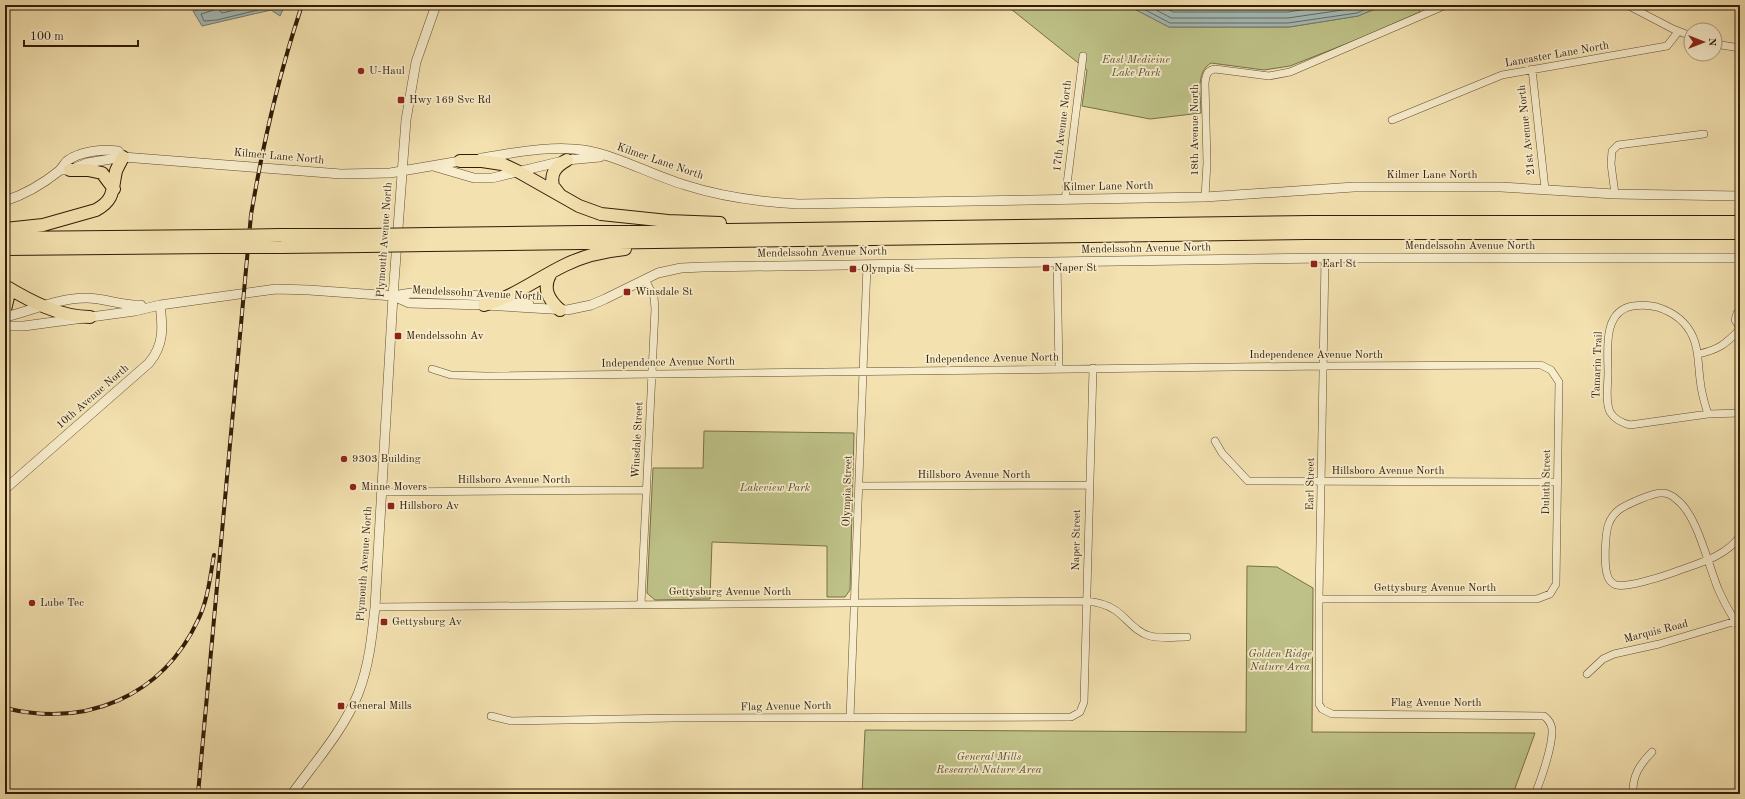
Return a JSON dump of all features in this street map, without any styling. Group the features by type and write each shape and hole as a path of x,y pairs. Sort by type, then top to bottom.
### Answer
{"highway":[{"path":"5,228 43,225 96,210 109,201 114,189 116,170 124,157"},
{"path":"564,198 556,191 552,181 555,169 567,160"},
{"path":"460,161 493,162 519,172 564,198 591,211 616,217 813,229"},
{"path":"65,170 88,170 102,173 114,189"},
{"path":"429,240 813,229 1312,222 1740,222"},
{"path":"5,249 215,242 366,240 736,241 1306,233 1740,234"},
{"path":"5,238 215,242"},
{"path":"484,305 504,299 572,262 602,253 620,250 736,241"},
{"path":"551,273 547,280 547,291 551,302 560,310"},
{"path":"5,286 64,314 90,317"},
{"path":"5,291 8,297 5,310"}],"street":[{"name":"Plymouth Avenue North","path":"292,794 337,731 357,695 369,653 375,607 393,296 406,120 413,76 426,31 436,5"},
{"name":"18th Avenue North","path":"1205,197 1207,163 1205,83 1207,74 1210,70 1215,69 1268,76 1290,72 1446,5"},
{"path":"1627,5 1683,34"},
{"name":"Lancaster Lane North","path":"1392,120 1502,76 1532,69 1667,46 1678,32"},
{"path":"1723,45 1740,48"},
{"name":"17th Avenue North","path":"1065,200 1083,56"},
{"name":"21st Avenue North","path":"1532,69 1545,189"},
{"path":"1615,194 1611,164 1612,151 1618,145 1704,134"},
{"name":"Kilmer Lane North","path":"5,201 26,192 65,170 67,161 96,151 118,151 124,157 341,174 390,173 460,161 554,149 584,150 623,161 684,185 735,197 765,202 799,204 1205,197 1354,187 1545,189 1615,194 1740,196"},
{"name":"Kilmer Lane North","path":"432,166 474,178 492,178 567,160 608,157"},
{"name":"Mendelssohn Avenue North","path":"393,296 409,303 484,305 567,310 591,305 658,273 681,268 1325,258 1740,258"},
{"name":"Earl Street","path":"1322,709 1319,699 1319,599 1325,258"},
{"path":"1057,262 1059,369"},
{"name":"Olympia Street","path":"850,718 867,265"},
{"name":"Winsdale Street","path":"641,604 655,309 654,297 645,279"},
{"name":"Mendelssohn Avenue North","path":"5,317 68,300 85,298 128,306 160,305 282,289 393,296 411,293 487,296 560,310"},
{"name":"Mendelssohn Avenue North","path":"5,326 24,326 135,311 160,305"},
{"name":"10th Avenue North","path":"5,488 149,364 158,351 162,336 160,305"},
{"name":"Tamarin Trail","path":"1708,414 1701,389 1698,354 1693,336 1683,322 1676,315 1654,306 1642,305 1629,307 1615,316 1609,330 1608,403 1613,416 1618,421 1630,425 1708,414 1740,413"},
{"path":"1698,354 1718,349 1727,343 1740,328 1736,320 1737,313 1740,310"},
{"name":"Independence Avenue North","path":"432,368 451,375 486,376 1324,366 1541,366 1551,370"},
{"name":"Naper Street","path":"1080,712 1084,702 1093,368"},
{"name":"Duluth Street","path":"1550,594 1556,584 1559,382 1551,370"},
{"name":"Hillsboro Avenue North","path":"1215,441 1222,453 1248,481 1557,482"},
{"name":"Hillsboro Avenue North","path":"859,486 1089,485"},
{"name":"Hillsboro Avenue North","path":"382,492 646,490"},
{"path":"1740,536 1721,553 1707,559 1658,578 1617,586 1612,583 1606,573 1607,533 1609,524 1619,509 1655,494 1662,492 1669,494 1677,499 1685,508 1692,521 1707,559 1719,591 1740,628"},
{"name":"Gettysburg Avenue North","path":"1319,599 1537,599 1550,594"},
{"name":"Gettysburg Avenue North","path":"375,607 1086,601 1101,603 1116,611 1132,626 1149,636 1167,638 1187,637"},
{"name":"Marquis Road","path":"1587,674 1604,659 1614,654 1659,644 1736,621"},
{"name":"Flag Avenue North","path":"1322,709 1332,714 1544,716 1549,720 1552,729 1551,741 1545,766 1535,794"},
{"name":"Flag Avenue North","path":"490,716 511,721 674,718 1071,717 1080,712"},
{"path":"1633,794 1634,778 1637,770 1652,752"}],"green space":[{"name":"East Medicine Lake Park","path":"1006,5 1127,5 1169,27 1289,27 1358,16 1382,6 1417,5 1420,12 1361,38 1290,66 1264,70 1211,63 1206,67 1201,79 1201,113 1150,119 1082,106 1087,70"},
{"name":"Lakeview Park","path":"704,431 854,433 850,590 845,597 827,597 827,546 712,542 710,599 655,600 647,593 653,468 703,468"},
{"name":"General Mills Research Nature Area","path":"1247,566 1277,567 1313,588 1312,732 1535,733 1513,794 862,794 865,730 1246,732"}],"water":[{"path":"218,5 285,5 280,16 271,10 202,26 193,11"},
{"path":"1127,5 1388,5 1358,16 1289,27 1169,27"}],"railway":[{"path":"198,794 251,215 272,109 302,5"},
{"path":"5,708 35,713 64,714 92,709 118,700 142,687 164,669 183,647 198,620 210,580 214,555"}],"place":[{"name":"U-Haul","path":"361,71"},
{"name":"Hwy 169 Svc Rd","path":"401,100"},
{"name":"Earl St","path":"1314,264"},
{"name":"Naper St","path":"1046,268"},
{"name":"Olympia St","path":"853,269"},
{"name":"Winsdale St","path":"627,292"},
{"name":"Mendelssohn Av","path":"398,336"},
{"name":"9303 Building","path":"344,459"},
{"name":"Minne Movers","path":"353,487"},
{"name":"Hillsboro Av","path":"391,506"},
{"name":"Lube Tec","path":"32,603"},
{"name":"Gettysburg Av","path":"384,622"},
{"name":"General Mills","path":"341,706"}],"park label":[{"name":"Golden Ridge Nature Area","path":"1280,660"}]}
